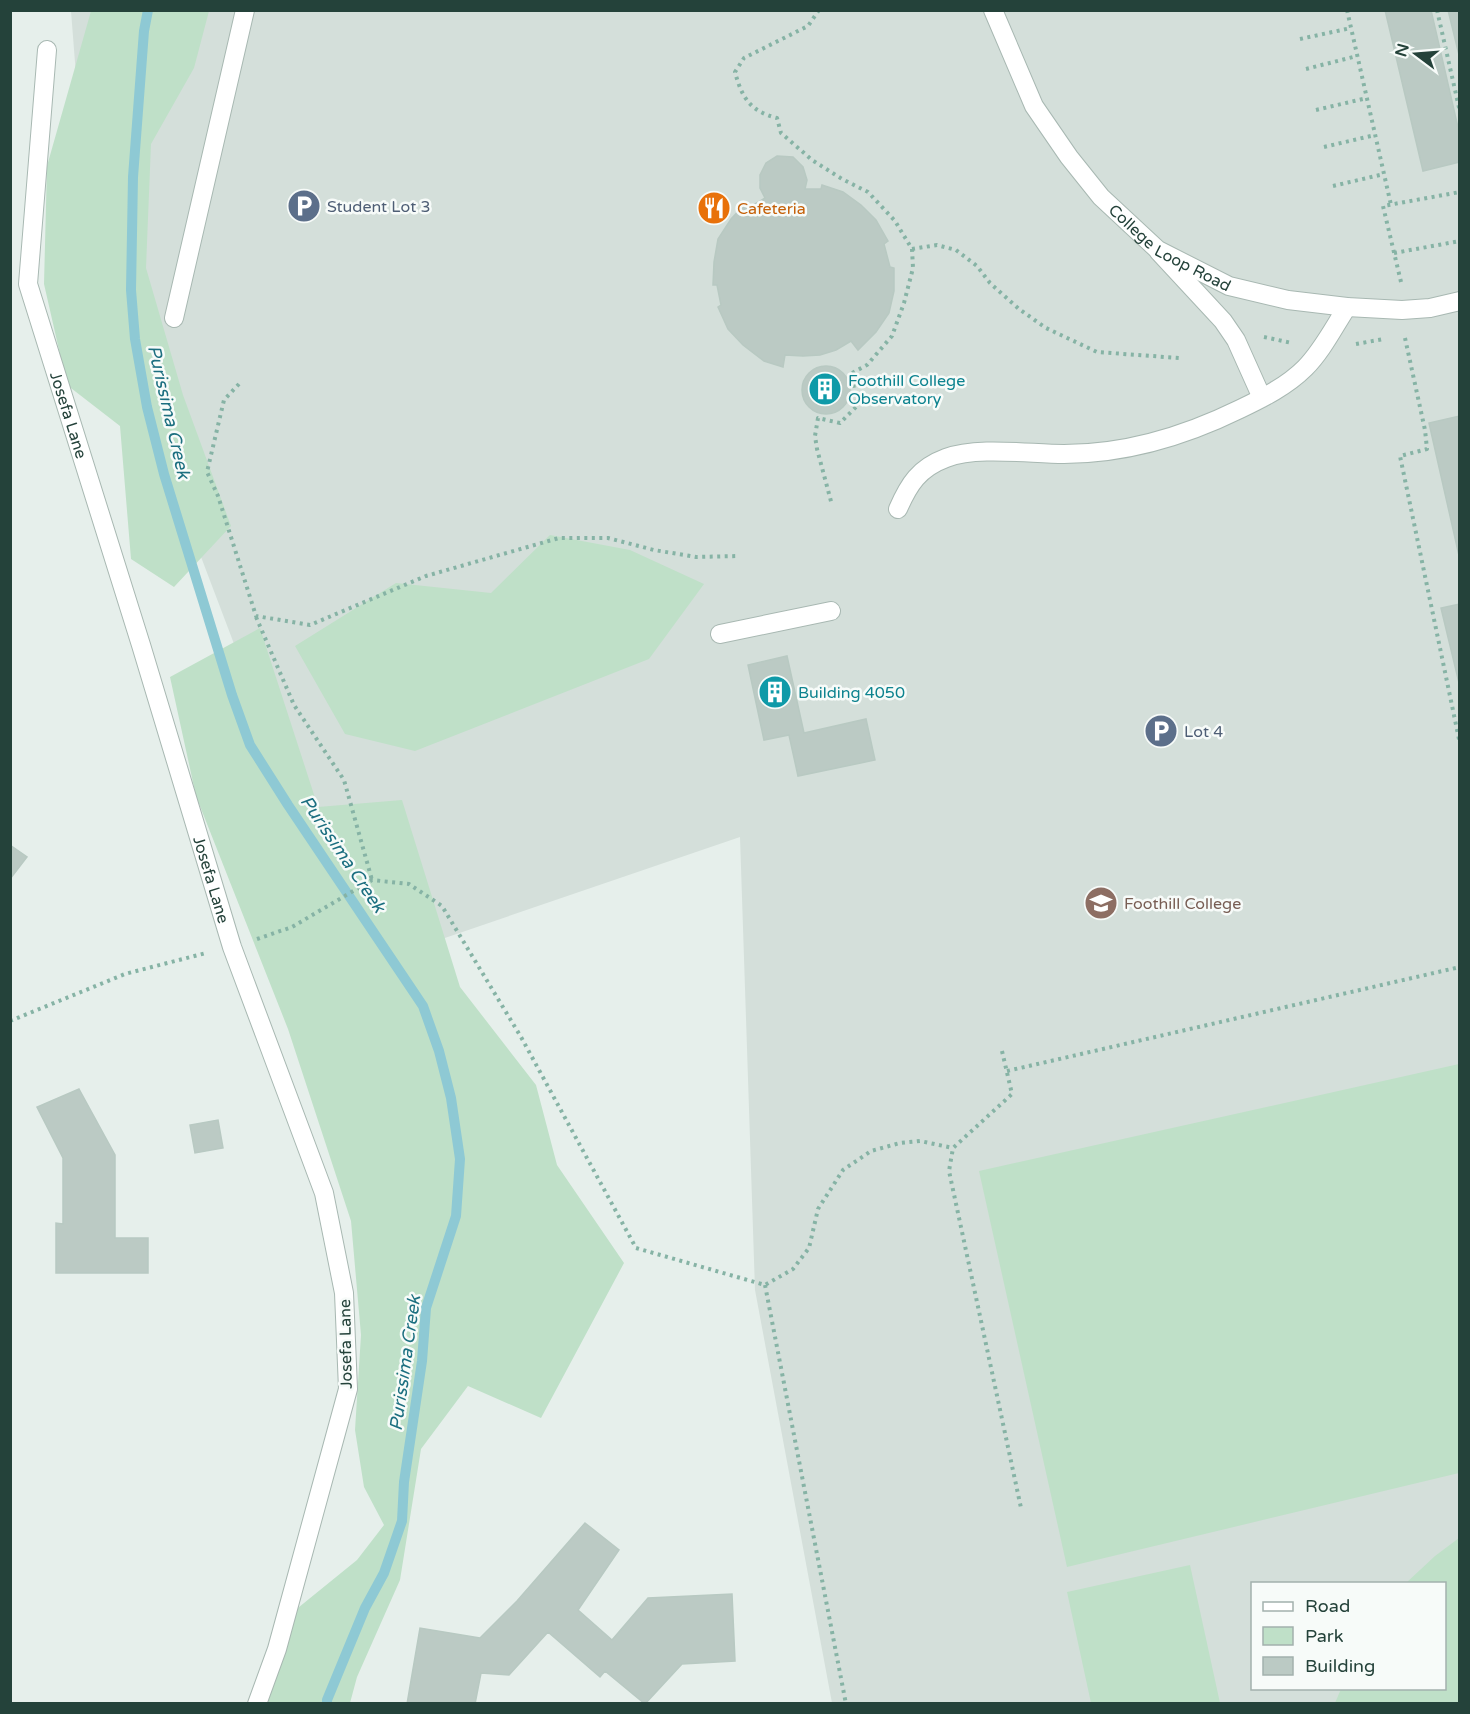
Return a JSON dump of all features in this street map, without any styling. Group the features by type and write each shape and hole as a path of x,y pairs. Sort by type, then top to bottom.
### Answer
{"street":[{"path":"174,318 245,10"},
{"name":"College Loop Road","path":"993,10 1034,106 1069,157 1101,197 1158,250 1229,285 1288,300 1347,308 1402,310 1430,308 1460,301"},
{"name":"Josefa Lane","path":"47,50 28,284 232,946 324,1193 344,1293 348,1389 277,1649 257,1704"},
{"path":"1158,250 1223,321 1236,340 1262,398"},
{"path":"898,509 908,486 924,469 946,458 967,452 1067,454 1136,446 1209,424 1262,398 1292,380 1308,366 1347,308"},
{"path":"720,634 831,612"}],"path":[{"path":"819,10 808,26 744,58 735,72 739,89 749,104 762,114 777,118 781,133 812,160 868,192 895,221 912,249 913,268 892,336 867,365 852,373 856,407 840,423 818,418 815,436 817,449 832,505"},
{"path":"1347,10 1391,205"},
{"path":"1437,10 1460,112"},
{"path":"1300,39 1351,28"},
{"path":"1306,69 1357,56"},
{"path":"1316,110 1367,98"},
{"path":"1324,147 1375,135"},
{"path":"1332,186 1384,174"},
{"path":"1401,286 1383,206 1460,192"},
{"path":"1394,253 1460,241"},
{"path":"912,249 937,245 956,250 977,266 990,283 1019,309 1046,328 1096,352 1179,358"},
{"path":"1254,335 1297,344"},
{"path":"1346,346 1393,337"},
{"path":"1406,347 1425,430 1427,449 1400,456 1460,744"},
{"path":"239,384 224,400 207,472 218,496 256,616 294,705 344,780 372,880"},
{"path":"256,616 310,625 426,576 559,538 608,538 654,550 696,557 738,556"},
{"path":"10,1021 125,974 232,946 292,927 372,880 409,884 442,906 521,1037 636,1248 765,1285 793,1269 808,1248 818,1209 843,1170 871,1151 900,1143 920,1141 953,1148"},
{"path":"1007,1071 1460,967"},
{"path":"1002,1051 1012,1094 953,1148 949,1172 1021,1508"},
{"path":"765,1285 846,1704"}],"shaded area":[{"name":"Foothill College","path":"71,11 1459,11 1459,1703 832,1703 755,1290 740,837 357,968 91,267"}],"green space":[{"path":"91,11 209,11 194,68 151,144 146,268 183,395 231,526 174,587 131,559 120,426 67,385 44,284 47,166"},
{"path":"550,535 630,550 704,584 649,659 415,751 345,734 295,646 396,583 491,593"},
{"path":"260,628 318,807 402,800 460,987 536,1085 557,1165 624,1263 541,1418 468,1386 421,1449 400,1580 357,1677 350,1703 268,1703 288,1616 357,1560 384,1525 364,1487 355,1430 361,1335 351,1221 288,1029 196,796 170,677"},
{"path":"1459,1064 1459,1473 1067,1567 979,1171"},
{"path":"1459,1538 1459,1703 1335,1703 1341,1690 1446,1690 1446,1582 1407,1582"},
{"path":"1190,1565 1220,1703 1091,1703 1067,1592"}],"building":[{"path":"1385,10 1431,10 1460,136 1460,162 1423,171"},
{"path":"1448,10 1460,10 1460,59"},
{"path":"777,156 793,157 803,167 807,180 805,189 821,189 822,185 843,192 861,205 876,220 888,241 884,244 890,267 894,268 894,291 889,313 876,332 858,350 851,341 836,350 820,355 785,355 783,367 764,361 743,345 728,329 718,307 721,305 717,285 713,285 718,239 731,219 746,203 750,207 765,198 760,188 760,175 766,163"},
{"name":"Foothill College Observatory","path":"821,366 831,366 843,373 850,385 850,395 843,407 831,414 821,414 806,403 802,395 802,385 813,370"},
{"path":"1460,416 1460,560 1429,423"},
{"path":"1460,604 1460,687 1441,608"},
{"name":"Building 4050","path":"787,656 804,733 866,719 875,760 798,776 789,735 764,740 748,665"},
{"path":"10,845 27,857 10,879"},
{"path":"79,1089 115,1155 115,1238 148,1238 148,1273 56,1273 56,1223 63,1224 63,1158 37,1107"},
{"path":"218,1120 223,1148 195,1153 190,1125"},
{"path":"585,1523 619,1550 578,1610 612,1640 648,1598 732,1594 735,1661 682,1664 645,1704 605,1671 600,1677 548,1632 509,1675 481,1673 475,1704 407,1704 420,1628 480,1638 517,1601"}],"waterway":[{"name":"Purissima Creek","path":"148,10 144,31 133,177 131,290 135,339 147,407 164,474 232,695 250,745 423,1006 439,1051 451,1098 460,1159 456,1216 426,1308 422,1361 404,1482 402,1521 384,1573 365,1608 327,1704"}],"place":[{"name":"Student Lot 3","path":"304,206"},
{"name":"Cafeteria","path":"714,208"},
{"name":"Foothill College Observatory","path":"825,389"},
{"name":"Building 4050","path":"775,692"},
{"name":"Lot 4","path":"1161,731"},
{"name":"Foothill College","path":"1101,903"}]}
